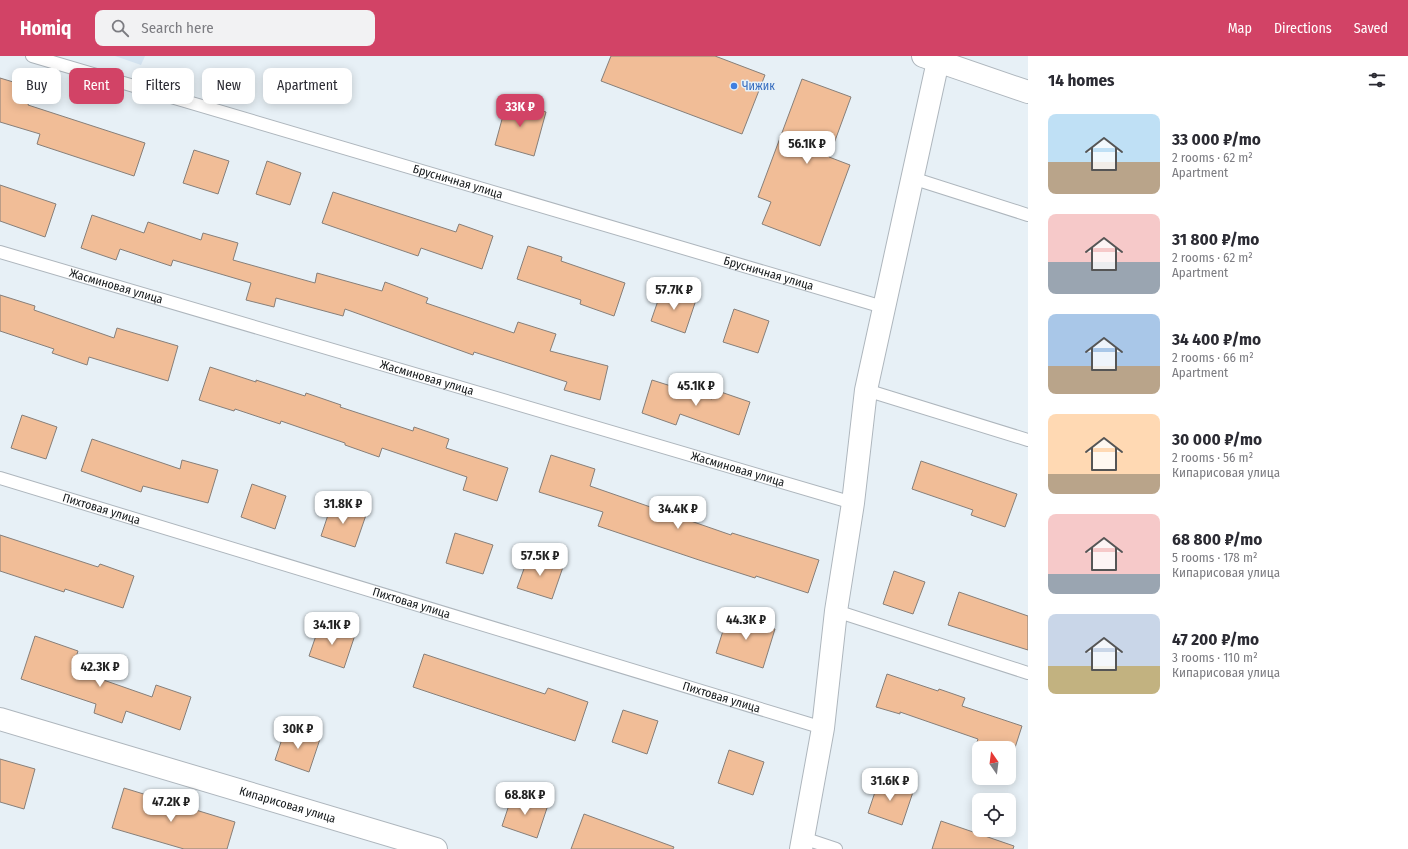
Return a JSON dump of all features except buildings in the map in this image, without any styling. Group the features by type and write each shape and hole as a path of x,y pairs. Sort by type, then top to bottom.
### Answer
{"street":[{"path":"802,844 824,728 836,611 853,503 866,390 912,178 931,59 1028,92"},
{"name":"Кипарисовая улица","path":"0,720 436,849"}],"lane":[{"name":"Брусничная улица","path":"32,56 883,307"},
{"path":"912,178 1028,215"},
{"name":"Жасминовая улица","path":"0,252 853,503"},
{"path":"866,390 1028,440"},
{"name":"Пихтовая улица","path":"0,478 824,728"},
{"path":"836,611 1028,673"},
{"path":"802,844 836,849"}],"shaded area":[{"path":"115,56 145,56 141,65"}],"place":[{"name":"Чижик","path":"734,86"}]}
